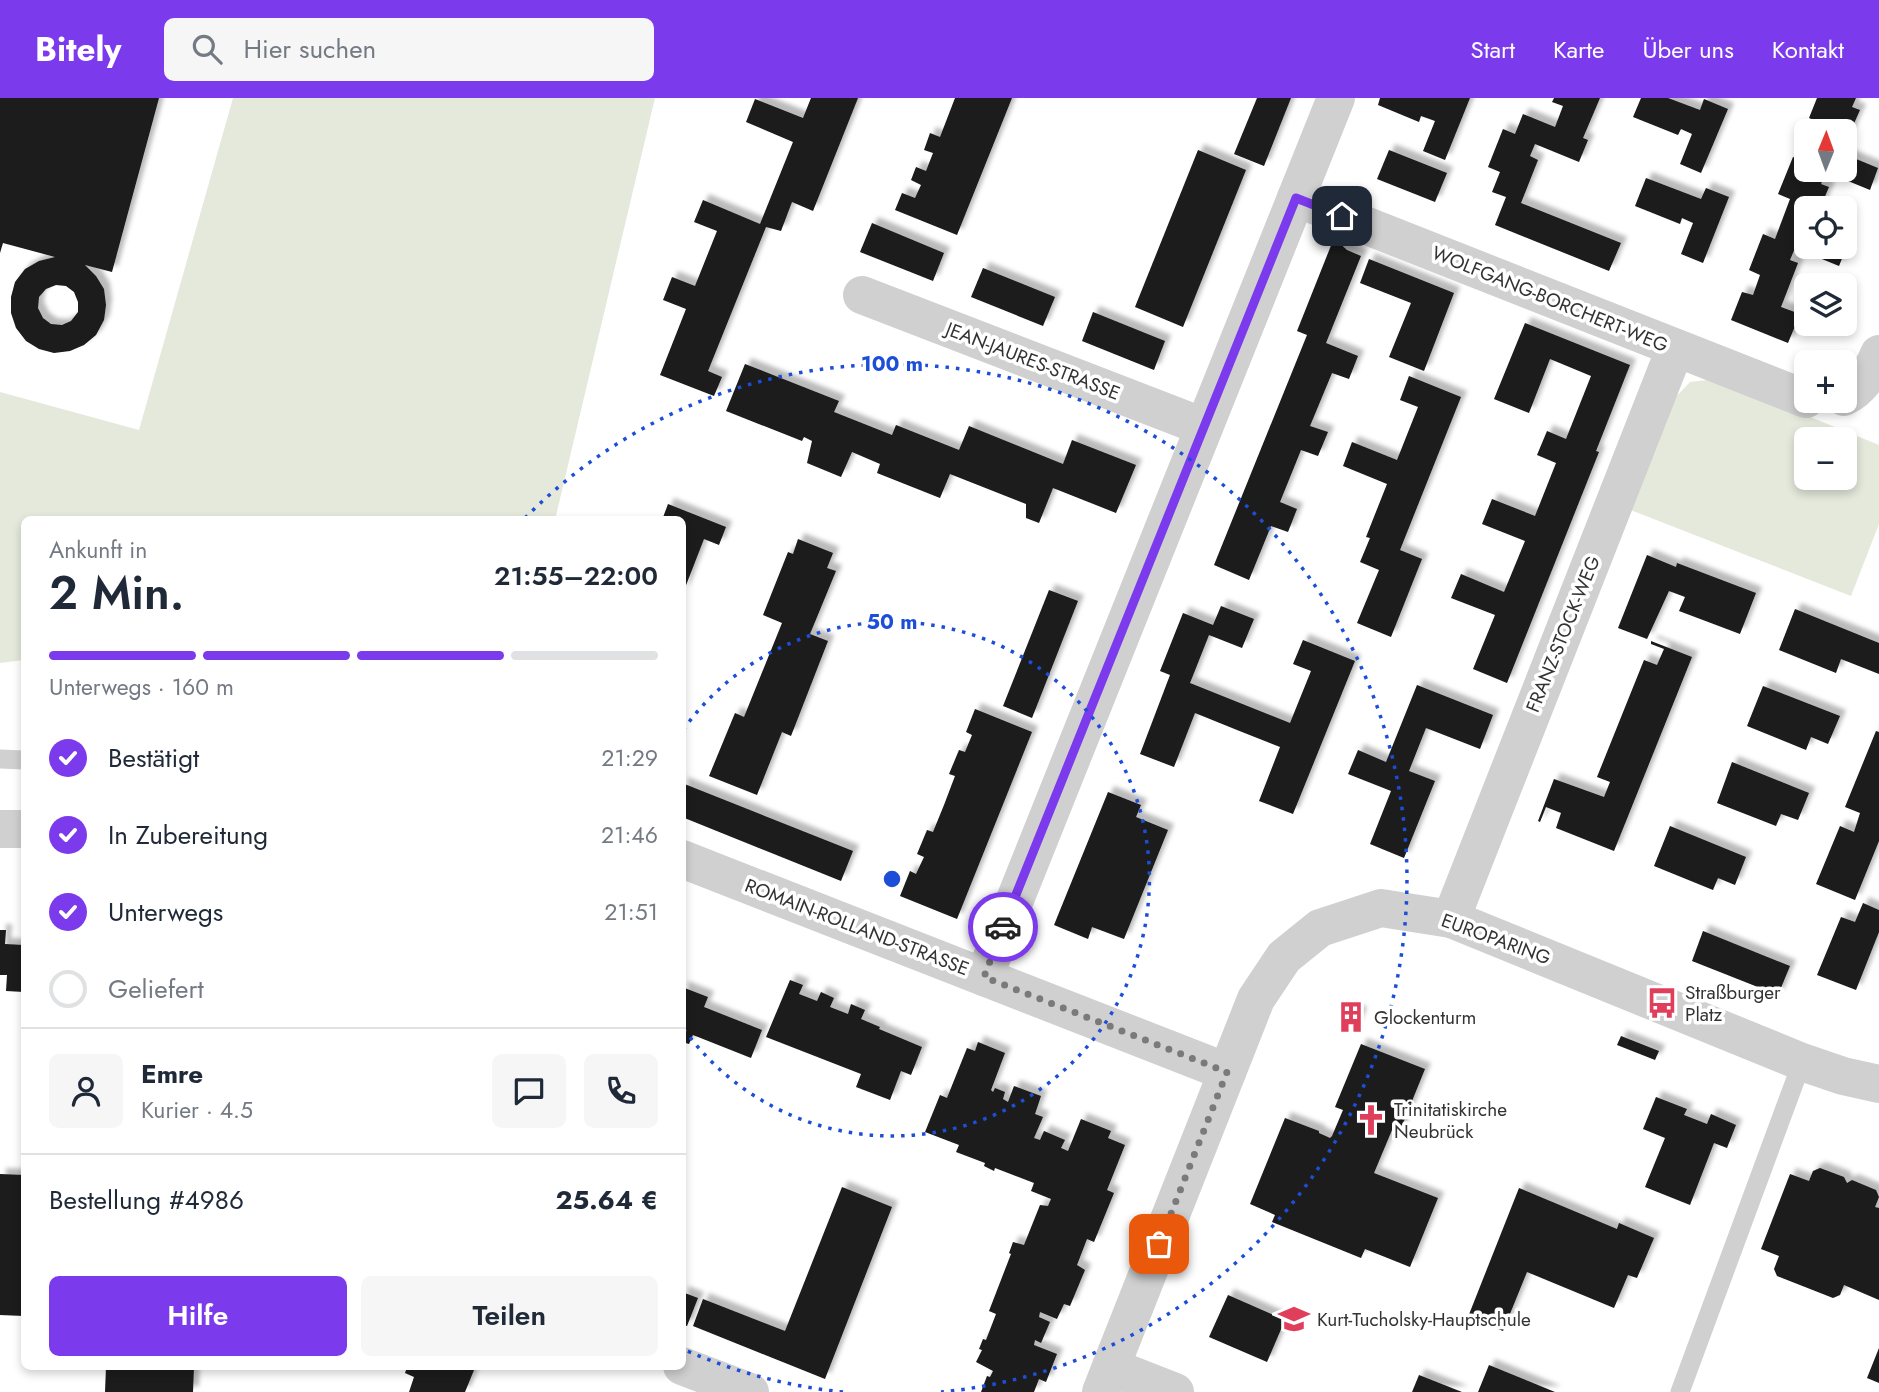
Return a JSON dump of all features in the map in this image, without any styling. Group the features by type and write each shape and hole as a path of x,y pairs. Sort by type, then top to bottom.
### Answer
{"street":[{"path":"984,977 1336,98"},
{"name":"WOLFGANG-BORCHERT-WEG","path":"1296,198 1794,394"},
{"name":"JEAN-JAURES-STRASSE","path":"862,295 1204,427"},
{"name":"FRANZ-STOCK-WEG","path":"1451,919 1675,349"},
{"path":"1857,388 1873,368 1879,354"},
{"path":"0,829 21,829"},
{"name":"ROMAIN-ROLLAND-STRASSE","path":"686,861 1227,1072"},
{"name":"EUROPARING","path":"1106,1380 1256,999 1284,957 1320,928 1381,908 1451,919 1802,1062 1843,1076 1879,1084"},
{"path":"686,1368 750,1392"},
{"path":"1106,1380 1175,1392"}],"lane":[{"path":"0,759 21,760"},
{"path":"1679,1392 1802,1062"}],"shaded area":[{"path":"233,98 655,98 556,516 21,516 21,660 0,663 0,392 139,430"},
{"path":"1717,379 1794,410 1794,413 1835,427 1794,427 1794,490 1857,490 1857,436 1879,445 1879,524 1851,596 1628,509 1671,402 1690,382"}],"building":[{"path":"0,98 159,98 112,272 85,265 104,289 104,320 96,335 84,345 70,351 54,353 39,349 26,341 16,328 11,313 15,282 25,269 39,261 55,257 3,243 0,253","holes":["56,285 66,286 74,292 78,312 71,321 62,325 51,324 43,318 38,308 39,297 46,289"]},
{"path":"811,98 858,98 813,211 792,202 781,231 766,227 708,371 722,377 714,396 660,375 686,309 663,300 672,277 695,286 717,231 694,222 703,200 760,224 793,142 746,122 755,99 803,118"},
{"path":"955,98 1012,98 957,235 895,210 902,193 915,198 921,185 911,180 916,167 926,171 933,153 924,150 930,133 940,137"},
{"path":"1257,98 1291,98 1264,166 1234,154"},
{"path":"1380,98 1470,98 1445,160 1423,151 1435,121 1421,116 1419,122 1378,105"},
{"path":"1554,98 1600,98 1583,138 1588,140 1579,162 1535,144 1530,156 1538,160 1521,203 1621,243 1609,271 1495,225 1506,197 1492,192 1500,172 1488,167 1503,129 1515,134 1523,114 1555,127 1563,106 1552,102"},
{"path":"1641,98 1668,98 1700,110 1704,99 1728,109 1701,173 1680,164 1692,134 1681,129 1678,135 1633,117"},
{"path":"1817,98 1856,98 1852,107 1860,110 1856,119 1809,118"},
{"path":"1198,150 1246,170 1183,327 1135,307"},
{"path":"1389,150 1447,173 1435,202 1377,179"},
{"path":"1793,157 1794,182 1822,182 1821,184 1829,187 1825,196 1794,196 1794,250 1790,260 1798,263 1781,307 1794,312 1794,328 1788,343 1731,320 1742,292 1753,295 1760,275 1749,270 1763,234 1775,239 1790,199 1778,194"},
{"path":"1857,159 1878,168 1870,190 1850,182 1857,182"},
{"path":"1646,178 1701,199 1706,188 1729,197 1703,263 1681,254 1693,223 1682,218 1680,224 1635,206"},
{"path":"872,223 944,253 933,281 860,252"},
{"path":"1334,238 1347,250 1361,256 1326,343 1358,356 1349,379 1332,373 1310,426 1328,432 1318,456 1301,450 1280,502 1297,509 1288,532 1271,526 1249,580 1214,565 1307,335 1297,331"},
{"path":"1369,259 1454,293 1424,371 1389,357 1411,303 1360,283"},
{"path":"1822,259 1842,259 1839,266"},
{"path":"983,268 1055,297 1043,326 971,297"},
{"path":"1093,312 1165,341 1154,370 1082,341"},
{"path":"1525,323 1630,365 1596,451 1599,452 1507,683 1473,669 1495,615 1451,598 1461,574 1504,592 1525,541 1482,524 1492,499 1535,516 1556,463 1537,455 1547,431 1566,439 1591,376 1550,359 1529,413 1494,399"},
{"path":"745,364 839,401 834,412 892,435 896,425 959,450 969,426 1063,464 1072,440 1136,465 1116,513 1053,488 1039,523 1026,518 1026,504 950,474 940,498 877,473 880,464 852,452 841,477 807,463 812,441 804,437 802,441 726,411"},
{"path":"1409,376 1461,397 1400,550 1422,559 1391,637 1357,623 1379,570 1360,562 1370,538 1366,537 1387,484 1343,466 1352,442 1397,460 1418,407 1400,400"},
{"path":"668,504 726,527 719,545 704,539 686,585 686,516 664,516"},
{"path":"798,539 833,553 827,568 836,571 810,634 828,641 791,736 782,732 757,795 709,776 735,713 744,717 782,623 763,615 788,552 793,554"},
{"path":"1647,555 1676,567 1677,563 1756,593 1740,634 1679,611 1685,597 1669,591 1647,639 1618,628"},
{"path":"1049,590 1078,601 1032,718 1003,706"},
{"path":"1221,606 1254,619 1242,648 1209,635 1190,683 1290,723 1311,671 1293,664 1303,640 1355,661 1293,814 1259,801 1280,747 1195,713 1174,767 1140,754 1170,675 1160,671 1183,613 1213,625"},
{"path":"1795,609 1879,643 1879,674 1841,659 1836,673 1779,650"},
{"path":"1651,641 1692,657 1614,851 1556,828 1561,813 1546,807 1540,822 1538,821 1554,779 1604,797 1610,782 1597,777 1644,660 1657,665 1664,649 1651,644"},
{"path":"1417,685 1493,715 1480,749 1426,728 1409,771 1435,781 1404,858 1370,844 1391,791 1348,774 1358,750 1386,762"},
{"path":"1763,686 1840,716 1828,744 1811,737 1806,750 1747,726"},
{"path":"975,709 1032,732 957,919 900,896 910,871 916,874 924,857 917,854 927,830 933,832 944,805 955,776 949,774 959,750 965,752 972,735 966,732"},
{"path":"1876,731 1879,732 1879,841 1855,900 1816,884 1840,826 1854,832 1860,813 1845,807"},
{"path":"1732,762 1809,793 1798,820 1781,814 1776,826 1717,803"},
{"path":"686,785 853,851 841,881 686,819"},
{"path":"1108,792 1141,805 1136,817 1168,830 1124,939 1092,927 1088,939 1054,925"},
{"path":"1670,826 1746,857 1735,885 1718,878 1713,890 1654,866"},
{"path":"1863,903 1879,910 1879,932 1856,990 1817,975 1841,917 1855,922"},
{"path":"0,930 6,930 5,944 21,945 21,992 6,991 7,975 0,975"},
{"path":"1703,931 1790,966 1778,995 1692,961"},
{"path":"790,980 803,985 799,994 817,1001 821,992 834,998 830,1007 848,1014 851,1004 865,1010 861,1019 922,1047 911,1075 901,1071 890,1100 856,1087 861,1074 766,1037"},
{"path":"686,989 708,997 704,1007 762,1030 751,1058 693,1035 689,1044 686,1043"},
{"name":"Glockenturm","path":"1346,1007 1361,1013 1355,1028 1340,1022"},
{"path":"1621,1036 1659,1051 1655,1060 1617,1045"},
{"path":"978,1042 1005,1053 991,1090 993,1092 995,1088 1005,1092 1003,1099 1008,1102 1014,1086 1041,1096 1035,1114 1043,1117 1034,1138 1040,1140 1044,1131 1065,1140 1061,1148 1068,1151 1081,1119 1111,1131 1108,1138 1125,1145 1107,1190 1114,1193 1094,1242 1087,1239 1077,1265 1085,1270 1070,1306 1064,1304 1057,1319 1040,1312 1039,1317 1050,1322 1041,1343 1035,1340 1034,1345 1057,1354 1046,1382 1039,1379 1034,1392 981,1392 987,1376 990,1377 993,1371 976,1362 982,1350 979,1349 983,1339 986,1340 996,1314 989,1311 1013,1242 1024,1245 1040,1205 1048,1206 1051,1199 1031,1191 1034,1183 995,1168 994,1171 984,1166 985,1163 956,1152 959,1145 925,1132 940,1095 947,1098 967,1048 975,1051"},
{"path":"1361,1044 1425,1069 1399,1133 1392,1130 1374,1173 1438,1198 1410,1267 1365,1249 1361,1258 1272,1222 1275,1215 1250,1204 1285,1118 1330,1138 1332,1136 1343,1110 1335,1107"},
{"path":"1656,1097 1687,1109 1684,1115 1707,1124 1711,1114 1736,1125 1727,1148 1714,1143 1690,1205 1645,1187 1665,1138 1643,1129"},
{"path":"1820,1168 1844,1177 1847,1183 1852,1180 1876,1190 1879,1197 1875,1207 1879,1208 1879,1300 1844,1285 1840,1295 1833,1298 1777,1276 1774,1269 1779,1256 1761,1249 1790,1174 1809,1181 1813,1171"},
{"path":"0,1174 21,1175 21,1316 0,1315"},
{"path":"842,1187 892,1207 825,1379 693,1326 703,1299 785,1331"},
{"path":"1519,1188 1617,1229 1619,1223 1654,1238 1637,1278 1628,1275 1614,1308 1527,1272 1503,1331 1468,1317"},
{"path":"686,1294 698,1298 686,1326"},
{"path":"1228,1295 1285,1320 1267,1362 1209,1337"},
{"path":"1879,1348 1879,1383 1867,1378"},
{"path":"1489,1365 1555,1392 1478,1392"},
{"path":"106,1370 194,1370 193,1392 105,1392"},
{"path":"406,1370 474,1370 465,1392 409,1392 414,1377 405,1373"},
{"path":"1419,1375 1462,1392 1412,1392"}],"way so far":[{"path":"1003,927 984,977 1227,1072 1159,1244"}],"place":[{"name":"Straßburger Platz","path":"1662,1003"},
{"name":"Glockenturm","path":"1351,1017"},
{"name":"Trinitatiskirche Neubrück","path":"1371,1120"},
{"name":"Kurt-Tucholsky-Hauptschule","path":"1294,1319"}],"route":[{"path":"1003,927 1296,198 1342,216"}]}
